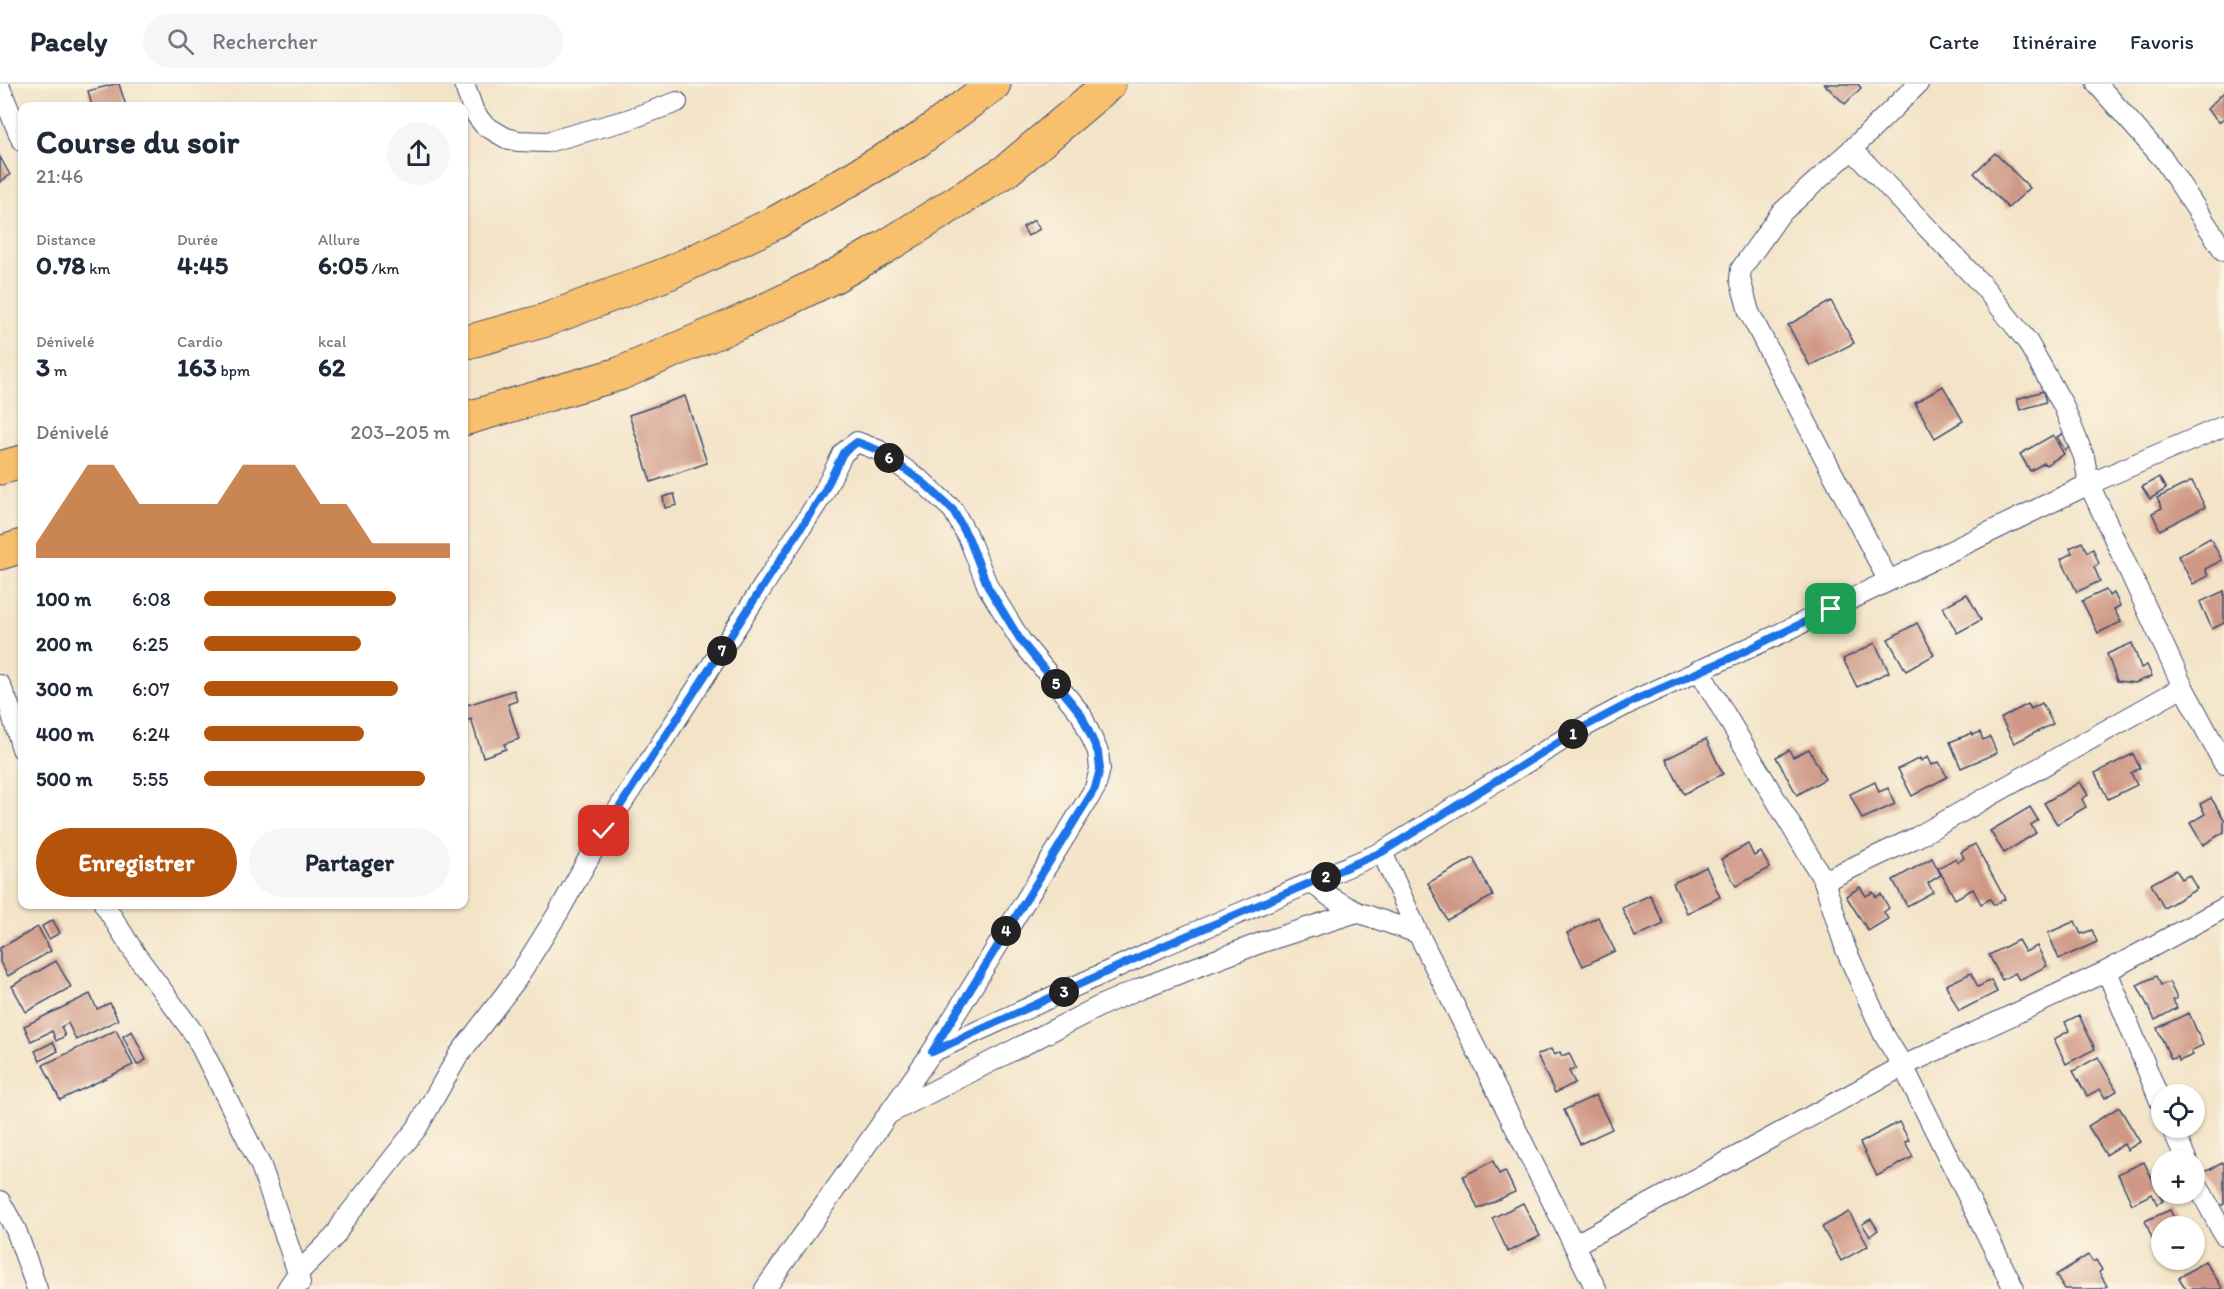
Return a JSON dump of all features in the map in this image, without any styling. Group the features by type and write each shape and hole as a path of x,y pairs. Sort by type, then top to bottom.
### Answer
{"highway":[{"path":"468,342 543,321 658,278 775,223 917,141 994,84"},
{"path":"468,418 619,374 743,321 833,277 1006,171 1109,84"},
{"path":"0,468 18,463"},
{"path":"0,553 18,547"}],"street":[{"path":"464,84 474,112 484,125 506,138 518,141 547,142 627,120 677,102"},
{"path":"1888,580 1749,312 1740,279 1741,269 1780,214 1852,149 1918,84"},
{"path":"2097,84 2164,160 2224,251"},
{"path":"0,88 18,131"},
{"path":"1852,149 1984,287 2027,341 2064,405 2084,457 2089,484 2182,687 2224,764"},
{"path":"932,1052 1105,973 1382,852 1582,728 1637,699 1763,642 2089,484 2224,426"},
{"path":"295,1284 335,1236 345,1219 417,1128 458,1056 516,980 604,831 823,494 843,453 857,442 878,450 924,483 953,510 969,539 988,587 1021,641 1081,714 1098,752 1100,769 1095,788 932,1052 765,1289"},
{"path":"1699,670 1824,881 1846,950 1884,1035 1903,1066 2014,1289"},
{"path":"0,686 10,708 18,735"},
{"path":"1824,881 1917,837 2182,687"},
{"path":"1382,852 1418,933 1596,1289"},
{"path":"1312,883 1357,912 1418,933"},
{"path":"1574,1245 1903,1066 2107,971 2224,908"},
{"path":"107,909 136,955 195,1035 261,1166 295,1284"},
{"path":"888,1114 1104,1004 1141,988 1263,942 1357,912"},
{"path":"2107,971 2153,1084"},
{"path":"1104,1004 1105,973"},
{"path":"2205,1199 2224,1235"},
{"path":"0,1201 16,1230 37,1289"}],"building":[{"path":"119,84 125,102 91,102 88,91"},
{"path":"1824,84 1858,84 1861,88 1845,104"},
{"path":"2224,92 2224,118 2219,122 2207,109"},
{"path":"1995,153 2030,188 2008,208 1974,173"},
{"path":"0,157 10,175 0,182"},
{"path":"1034,220 1040,229 1028,236 1023,227"},
{"path":"1831,301 1854,343 1810,366 1788,325"},
{"path":"1943,386 1963,421 1935,438 1915,403"},
{"path":"2043,391 2046,402 2020,410 2017,399"},
{"path":"685,396 707,463 651,482 629,415"},
{"path":"2067,431 2075,444 2065,450 2057,437"},
{"path":"2053,435 2064,454 2030,471 2020,454"},
{"path":"2159,477 2166,489 2150,499 2142,487"},
{"path":"2192,481 2205,507 2160,530 2152,513 2162,508 2157,498"},
{"path":"674,494 677,505 665,508 663,497"},
{"path":"2210,538 2222,560 2205,569 2208,576 2193,584 2178,556"},
{"path":"2082,542 2087,552 2093,549 2099,564 2094,567 2100,581 2077,592 2061,559 2072,553 2070,548"},
{"path":"2106,590 2109,596 2114,593 2120,606 2114,609 2121,622 2098,633 2082,601"},
{"path":"2224,591 2224,623 2212,629 2200,602"},
{"path":"1967,594 1981,620 1957,633 1943,607"},
{"path":"1917,623 1934,655 1906,671 1888,639"},
{"path":"1875,643 1889,672 1857,687 1843,659"},
{"path":"2132,643 2141,668 2147,665 2152,676 2135,683 2117,681 2107,654"},
{"path":"514,690 517,701 508,704 519,739 504,744 506,749 483,757 471,719 468,720 468,705"},
{"path":"2042,703 2053,724 2014,743 2001,718 2028,704 2031,709"},
{"path":"1980,732 1983,740 1990,737 1997,753 1961,768 1950,742"},
{"path":"1706,739 1723,774 1684,794 1666,759"},
{"path":"1809,749 1825,779 1797,795 1776,757 1789,750 1793,757"},
{"path":"2133,754 2140,768 2131,773 2137,785 2108,799 2095,773"},
{"path":"1928,757 1932,765 1939,762 1947,777 1912,796 1898,769 1920,758 1921,761"},
{"path":"1875,782 1879,792 1888,788 1895,804 1862,819 1850,794"},
{"path":"2080,782 2088,795 2082,799 2086,807 2057,824 2044,803"},
{"path":"2211,798 2224,819 2224,832 2203,845 2190,823 2205,814 2200,804"},
{"path":"2030,807 2038,820 2031,825 2036,833 2004,853 1990,831"},
{"path":"1748,844 1754,856 1761,852 1770,868 1736,886 1721,859"},
{"path":"1975,844 2005,899 1994,905 1990,899 1981,904 1973,889 1955,899 1938,868 1956,858 1958,862 1964,858 1961,852"},
{"path":"1473,858 1493,896 1447,920 1428,883"},
{"path":"1932,858 1941,875 1928,883 1933,892 1907,906 1893,880"},
{"path":"1706,867 1720,897 1687,913 1673,883"},
{"path":"2176,870 2182,879 2189,875 2197,889 2164,908 2151,884"},
{"path":"1860,887 1866,896 1873,892 1876,897 1881,894 1889,908 1884,912 1888,919 1868,931 1846,896"},
{"path":"1650,895 1664,924 1635,937 1622,908"},
{"path":"1598,917 1615,951 1583,966 1567,933"},
{"path":"53,920 60,933 49,939 42,926"},
{"path":"2075,921 2081,934 2092,930 2097,942 2059,959 2048,933"},
{"path":"38,927 51,951 8,976 0,962 0,948"},
{"path":"2018,940 2025,952 2037,946 2047,966 2019,980 2015,973 2002,980 1989,955"},
{"path":"56,961 71,987 26,1012 12,986"},
{"path":"1971,973 1978,987 1991,980 1997,992 1959,1011 1946,985"},
{"path":"2156,976 2161,985 2169,982 2177,998 2173,1000 2177,1008 2155,1020 2137,985"},
{"path":"90,994 97,1009 110,1003 118,1020 76,1040 68,1023 61,1027 65,1036 56,1041 52,1031 31,1041 24,1026"},
{"path":"2189,1013 2203,1045 2191,1051 2193,1055 2179,1061 2178,1057 2171,1059 2157,1028"},
{"path":"2079,1015 2095,1049 2066,1064 2054,1039 2069,1031 2065,1022"},
{"path":"116,1030 133,1065 60,1100 43,1065"},
{"path":"132,1031 146,1060 137,1065 123,1036"},
{"path":"53,1042 58,1051 40,1061 35,1051"},
{"path":"1551,1049 1554,1055 1560,1052 1562,1056 1569,1053 1576,1068 1569,1071 1575,1083 1555,1093 1537,1055"},
{"path":"2098,1057 2117,1091 2105,1098 2100,1089 2087,1096 2073,1071"},
{"path":"1596,1095 1612,1129 1580,1144 1564,1110"},
{"path":"2119,1107 2140,1142 2127,1150 2124,1144 2106,1155 2088,1126"},
{"path":"1899,1122 1909,1140 1905,1142 1913,1157 1877,1176 1860,1143"},
{"path":"1493,1161 1499,1174 1505,1171 1515,1192 1478,1209 1463,1176"},
{"path":"2144,1162 2151,1176 2151,1194 2132,1204 2118,1174"},
{"path":"2224,1162 2224,1204 2218,1207 2205,1182 2205,1172"},
{"path":"1523,1203 1540,1236 1508,1252 1492,1218"},
{"path":"2170,1210 2173,1216 2156,1216"},
{"path":"1849,1212 1868,1246 1841,1261 1822,1227"},
{"path":"2151,1218 2151,1236 2145,1221"},
{"path":"1871,1219 1878,1230 1870,1236 1862,1224"},
{"path":"2088,1255 2093,1262 2096,1260 2102,1270 2099,1272 2107,1286 2102,1289 2064,1289 2056,1275"},
{"path":"2205,1261 2223,1289 2186,1289 2179,1278 2191,1270 2205,1270"}],"route":[{"path":"604,831 668,736 823,494 843,453 857,442 878,450 924,483 953,510 969,539 988,587 1021,641 1081,714 1098,752 1100,769 1095,788 932,1052 1163,946 1382,852 1582,728 1637,699 1735,656 1831,609"}]}
